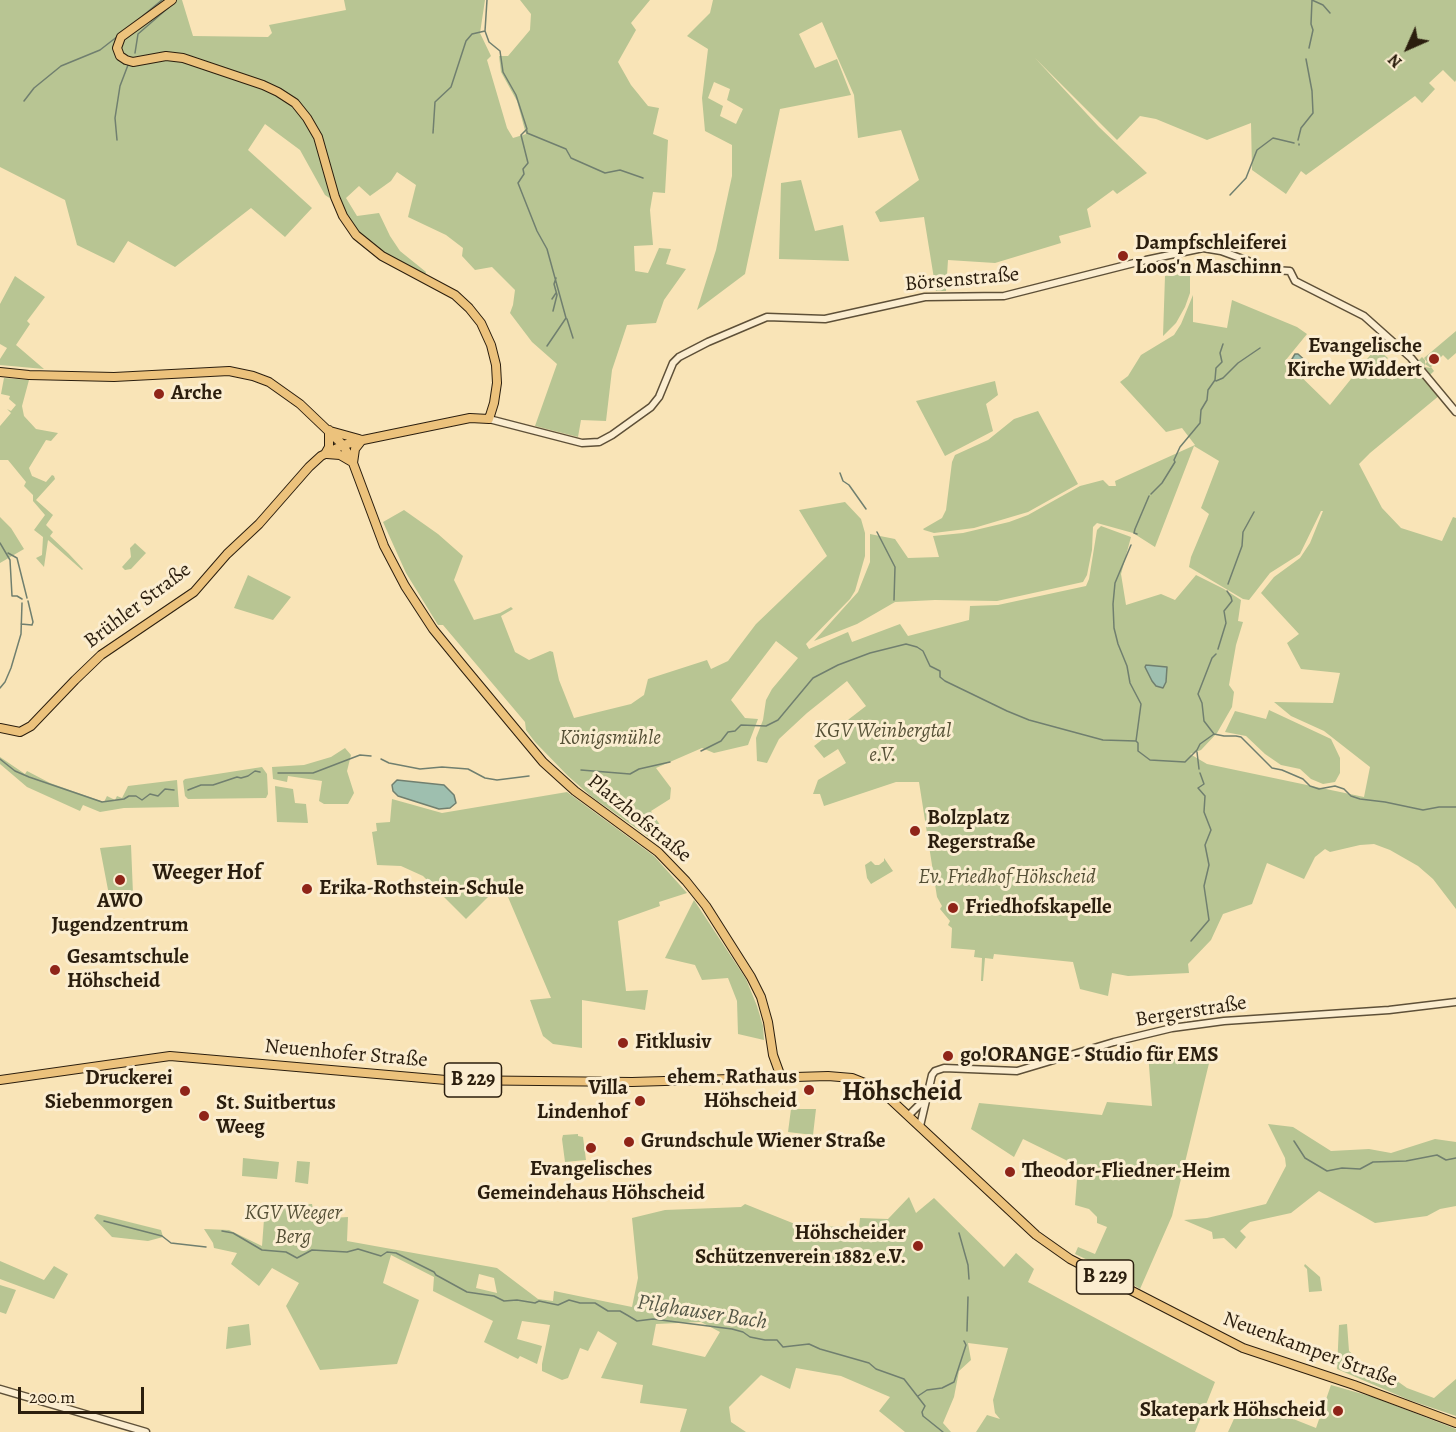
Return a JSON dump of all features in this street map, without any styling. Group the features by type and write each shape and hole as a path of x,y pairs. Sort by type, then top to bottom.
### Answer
{"main road":[{"path":"172,0 121,37 117,48 120,56 133,62 166,56 183,58 271,88 295,103 308,118 318,137 335,197 346,221 356,235 382,256 455,295 481,323 491,345 496,365 496,391 489,419"},
{"name":"Platzhofstraße","path":"0,372 29,375 134,376 214,371 253,376 281,389 329,430 343,445 353,463 384,546 405,586 433,629 543,762 575,791 658,852 706,906 761,997 773,1055 781,1077"},
{"name":"Brühler Straße","path":"0,728 20,732 31,726 101,655 194,592 227,554 271,511 309,467 326,454 343,445 363,440 470,418 489,419"},
{"path":"329,430 363,440 355,449 353,463 340,455 326,454 329,447 329,430"},
{"name":"Platzhofstraße","path":"771,1078 773,1055"},
{"name":"Neuenhofer Straße","path":"0,1080 152,1057 175,1056 446,1080 632,1082 842,1077 860,1080 872,1086"},
{"name":"Neuenkamper Straße","path":"872,1086 889,1098 1036,1234 1069,1258 1243,1348 1354,1384 1456,1424"}],"street":[{"name":"Börsenstraße","path":"489,419 582,442 599,442 651,407 659,397 676,359 708,342 767,317 825,319 925,297 1011,295 1199,248 1216,249 1276,270 1290,271 1294,280 1358,312 1375,324 1411,358 1456,412"},
{"name":"Bergerstraße","path":"925,1100 929,1082 935,1071 944,1068 1017,1071 1149,1033 1207,1023 1389,1010 1456,1002"},
{"path":"920,1126 925,1100"},
{"path":"910,1117 925,1100"},
{"path":"910,1117 921,1115"},
{"path":"0,1389 146,1432"}],"green space":[{"path":"0,0 182,0 193,36 268,37 272,33 269,25 346,10 344,0 485,0 480,33 491,56 487,60 507,128 513,138 526,134 517,101 501,72 499,56 508,56 530,30 531,14 520,0 650,0 631,23 636,30 618,62 631,85 648,106 659,108 653,134 668,140 665,193 653,192 650,210 653,245 634,246 635,271 648,273 659,248 671,249 666,264 686,269 664,300 656,323 627,325 612,370 606,421 581,420 578,437 535,426 557,364 532,342 510,313 515,290 492,267 475,270 462,256 463,248 446,235 408,217 416,185 397,172 391,181 370,196 359,186 346,198 357,216 379,213 400,251 426,272 425,275 385,255 357,233 346,217 339,199 331,199 325,195 300,150 265,124 248,150 312,208 285,237 251,208 175,267 128,241 114,263 77,245 65,200 0,167"},
{"path":"713,0 1456,0 1456,80 1455,82 1443,70 1429,83 1435,89 1422,103 1415,96 1306,175 1301,171 1286,194 1252,170 1251,123 1207,140 1156,119 1140,116 1117,140 1035,58 1099,127 1147,173 1117,194 1113,190 1087,209 1091,227 1059,236 1061,243 995,263 948,260 946,291 936,291 924,217 880,222 875,212 919,180 901,130 858,138 854,95 822,22 799,34 815,68 837,59 851,95 780,109 745,274 697,310 716,250 732,176 732,145 705,131 702,98 708,49 687,36 710,13","holes":["714,82 730,89 727,100 743,109 736,124 720,116 723,106 708,98"]},
{"path":"801,180 815,231 843,225 849,261 779,259 781,183"},
{"path":"1190,273 1190,293 1185,307 1176,323 1163,336 1165,276"},
{"path":"15,276 45,297 27,321 30,324 16,345 44,369 0,365 0,359 7,348 0,344 0,304"},
{"path":"1193,295 1193,322 1227,328 1232,300 1297,327 1307,334 1285,361 1330,405 1376,348 1388,358 1380,366 1392,380 1412,362 1440,395 1359,464 1382,508 1401,528 1442,541 1453,517 1456,518 1456,909 1433,879 1418,866 1390,850 1374,844 1330,852 1325,849 1315,857 1304,879 1267,863 1252,904 1223,914 1211,940 1188,964 1189,973 1128,976 1112,973 1108,996 1080,989 1073,962 994,954 993,959 985,958 983,981 981,981 982,958 974,957 975,950 951,948 952,928 948,925 950,921 940,909 942,906 937,897 919,782 896,782 824,806 820,794 813,794 818,780 846,763 838,749 824,758 814,746 866,706 847,681 779,739 767,763 757,761 756,738 763,720 766,700 772,689 798,658 776,641 731,700 745,718 758,719 748,745 714,753 702,748 656,768 671,788 670,799 651,811 660,825 657,843 592,797 535,742 526,730 525,722 443,625 438,625 406,573 383,522 404,510 438,534 463,556 454,580 474,620 500,613 511,607 513,609 501,616 515,652 529,660 550,651 553,652 559,680 574,718 631,704 644,695 648,679 707,660 711,669 728,661 756,624 827,556 799,510 845,502 861,519 865,533 865,556 855,591 806,644 809,649 848,632 852,642 900,624 908,636 969,620 970,606 998,605 1086,586 1097,530 1101,526 1131,537 1121,574 1126,605 1161,594 1175,600 1196,575 1241,600 1238,621 1243,622 1236,645 1229,685 1234,692 1232,707 1217,733 1201,750 1190,754 1207,764 1364,797 1370,767 1324,731 1291,716 1274,702 1333,703 1340,673 1301,669 1287,643 1299,634 1261,593 1274,577 1300,558 1310,543 1323,511 1300,554 1270,573 1249,600 1243,599 1189,567 1209,514 1201,508 1219,461 1194,446 1155,547 1133,533 1097,523 1093,527 1092,550 1087,575 1083,582 997,601 895,602 857,624 814,641 858,592 870,562 870,534 895,539 908,558 939,557 933,536 963,533 1009,522 1028,515 1080,486 1103,480 1109,486 1116,486 1115,481 1195,445 1182,428 1166,432 1120,382 1128,376 1141,355 1174,335"},
{"path":"1456,331 1456,353 1448,360 1443,355 1431,367 1434,371 1430,375 1418,361 1422,357 1425,364 1427,362 1424,358"},
{"path":"4,378 29,380 22,406 24,416 36,429 58,433 51,441 46,440 29,468 32,476 46,482 52,475 54,476 55,479 36,500 53,515 46,525 53,532 50,536 82,570 48,540 44,567 36,558 42,555 43,537 34,530 45,515 33,501 33,495 24,486 26,482 8,460 0,460 0,426 11,413 7,409 11,411 16,405 9,399 10,396 1,394"},
{"path":"995,381 998,395 986,404 993,431 945,456 916,401"},
{"path":"1038,411 1078,484 1028,512 974,528 934,533 924,530 942,518 946,510 952,462 955,455 988,440 1014,419"},
{"path":"0,517 11,528 24,549 0,563"},
{"path":"135,543 146,553 131,569 125,570 122,567 131,557 130,548"},
{"path":"248,575 291,597 273,620 234,608"},
{"path":"1269,710 1331,739 1340,758 1340,773 1335,782 1323,784 1311,779 1300,769 1281,765 1246,736 1225,732 1235,711 1266,719"},
{"path":"345,748 351,755 347,771 354,793 348,804 324,804 319,801 322,781 288,776 287,782 273,779 272,767 304,765 331,757"},
{"path":"0,757 25,774 27,771 50,783 104,802 107,796 115,800 117,796 122,798 128,786 177,780 179,807 124,808 100,812 83,805 80,811 27,787 0,764"},
{"path":"262,767 267,774 268,794 266,798 188,799 185,796 183,781 185,779"},
{"path":"275,786 293,789 295,803 306,804 308,823 277,822"},
{"path":"567,792 654,856 687,893 659,902 660,906 618,921 626,991 648,990 645,1010 582,1000 582,1048 553,1044 543,1036 530,1000 551,998 502,883 466,919 423,876 401,866 377,865 372,832 377,831 376,823 390,822 392,799 442,813"},
{"path":"131,845 133,894 109,895 100,848"},
{"path":"884,858 893,871 871,884 867,878 865,865 871,861 879,865"},
{"path":"694,900 746,979 763,1026 764,1040 738,1034 737,1001 728,978 702,980 695,965 665,958"},
{"path":"1165,1050 1167,1060 1211,1055 1172,1216 1140,1289 1113,1272 1075,1254 1078,1247 1095,1254 1107,1227 1097,1223 1097,1217 1089,1209 1075,1205 1078,1166 1023,1139 1014,1157 971,1129 979,1103 1102,1115 1107,1102 1152,1106 1148,1052"},
{"path":"791,1109 816,1109 813,1135 788,1132"},
{"path":"1268,1124 1293,1127 1331,1151 1369,1149 1391,1153 1435,1139 1456,1142 1456,1206 1440,1209 1427,1216 1375,1223 1319,1191 1291,1213 1250,1222 1240,1231 1246,1237 1236,1249 1224,1238 1213,1239 1212,1232 1184,1220 1207,1218 1266,1204 1286,1166 1285,1158"},
{"path":"578,1134 583,1137 586,1160 565,1162 563,1135"},
{"path":"243,1158 279,1162 277,1179 242,1176"},
{"path":"297,1161 310,1162 308,1184 295,1182"},
{"name":"KGV Weeger Berg","path":"909,1197 916,1213 934,1198 1004,1267 1016,1253 1034,1269 1028,1282 1215,1382 1195,1432 976,1432 987,1415 1000,1419 995,1413 993,1400 1008,1348 968,1343 971,1360 959,1371 954,1397 943,1423 951,1432 905,1432 879,1411 890,1397 841,1376 796,1368 790,1389 761,1375 729,1407 731,1422 746,1432 680,1432 687,1409 640,1403 643,1385 601,1378 617,1343 598,1331 588,1351 580,1348 568,1378 562,1380 542,1371 550,1325 522,1321 517,1339 542,1346 537,1364 520,1356 518,1359 484,1342 493,1321 433,1291 434,1277 391,1255 383,1283 419,1300 397,1364 320,1370 286,1306 299,1283 272,1268 259,1286 231,1264 237,1253 214,1248 204,1229 229,1230 262,1246 265,1206 312,1204 315,1219 348,1217 347,1241 497,1268 538,1299 553,1301 554,1291 632,1307 638,1278 632,1218 665,1210 741,1207 745,1204 800,1226 859,1227 860,1218 888,1219","holes":["479,1274 494,1278 497,1293 476,1288","701,1322 720,1332 705,1357 652,1345 656,1324"]},
{"path":"97,1214 161,1230 163,1237 148,1241 112,1237 94,1218"},
{"path":"0,1261 44,1280 54,1266 68,1274 54,1299 0,1279"},
{"path":"1305,1264 1320,1277 1322,1291 1309,1292"},
{"path":"0,1285 16,1290 6,1314 0,1312"},
{"path":"249,1324 251,1345 226,1349 228,1327"},
{"path":"1347,1324 1349,1351 1370,1370 1386,1373 1407,1388 1434,1398 1456,1379 1456,1416 1409,1400 1337,1369 1339,1325"},
{"path":"1331,1385 1373,1397 1456,1429 1456,1432 1228,1432 1243,1399 1316,1428"}],"shaded area":[{"path":"1295,354 1310,365 1312,369 1309,374 1303,374 1294,366 1292,359"},
{"path":"1146,665 1167,667 1166,682 1163,688 1156,686 1152,681"},
{"path":"397,780 444,785 454,795 456,803 450,808 439,809 398,796 393,791 392,785"}],"waterway":[{"path":"133,24 162,0"},
{"path":"487,0 485,31 489,42 500,51 503,72 516,95 527,129 521,135 528,163 518,183 537,231 547,249 566,318 547,346"},
{"path":"1312,0 1323,5 1330,13"},
{"path":"1309,48 1313,30 1312,0"},
{"path":"135,53 138,34 168,8"},
{"path":"433,133 435,102 451,87 466,41 472,34 485,31"},
{"path":"24,101 34,88 61,66 100,50 118,36"},
{"path":"1298,140 1301,128 1313,113 1312,91 1306,59"},
{"path":"117,140 115,118 120,86 128,65"},
{"path":"527,131 527,133 566,149 571,158 605,173 620,170 643,178"},
{"path":"1230,195 1246,178 1257,150 1273,138 1294,143"},
{"path":"553,311 557,295 554,284 556,278"},
{"path":"552,299 556,293"},
{"path":"567,319 573,338"},
{"path":"1151,494 1162,483 1175,462 1180,447 1200,423 1201,410 1207,400 1208,390 1215,380 1216,368 1222,362 1220,353 1223,344"},
{"path":"1216,381 1223,378 1238,363 1260,348"},
{"path":"840,473 843,481 849,485 866,509"},
{"path":"1137,534 1134,533 1135,529 1149,496"},
{"path":"1228,584 1242,546 1243,532 1254,512"},
{"path":"877,532 895,567 894,600"},
{"path":"0,543 10,560 12,596 22,599"},
{"path":"1131,545 1115,583 1113,604 1114,628 1118,644 1127,666 1130,683 1141,704 1136,741"},
{"path":"8,553 17,558 27,598"},
{"path":"1218,649 1226,623 1224,611 1232,601 1227,591"},
{"path":"21,624 32,625 33,622 28,601"},
{"path":"0,688 11,668 21,634 22,603"},
{"path":"701,751 721,741 728,732 735,731 741,725 766,726 778,720 813,678 838,665 870,653 906,644 923,651 930,666 940,671 940,677 945,681 1007,711 1029,720 1103,740 1136,741 1138,751 1150,760 1185,762 1200,744 1214,734 1236,736 1241,737 1272,768 1303,779 1310,786 1319,789 1335,786 1360,799 1423,810 1456,807"},
{"path":"1214,734 1204,721 1202,703 1198,694 1212,658 1216,654"},
{"path":"1197,752 1199,769"},
{"path":"278,773 313,773 360,755 371,756"},
{"path":"0,759 15,771 29,777 102,802 124,799 129,796 136,796 142,800 150,794 158,796 165,789 174,790"},
{"path":"381,759 389,763 420,769 442,767 468,769 485,778 497,780 529,776"},
{"path":"581,770 630,774 639,769 670,762"},
{"path":"188,790 201,785 213,785 237,777 241,778 255,771 260,772"},
{"path":"1191,941 1209,920 1204,886 1209,865 1205,845 1211,830 1204,812 1205,796 1198,788 1204,784 1200,773"},
{"path":"1294,1141 1305,1158 1327,1171 1342,1168 1360,1169 1373,1162 1406,1161 1437,1155 1446,1160 1456,1158"},
{"name":"Pilghauser Bach","path":"104,1221 162,1236 171,1243 206,1247"},
{"name":"Pilghauser Bach","path":"222,1231 233,1233 262,1250 286,1252 297,1258 312,1250 347,1252 358,1249 381,1256 387,1252 396,1253 467,1292 494,1296 504,1301 517,1300 535,1303 539,1301 558,1305 569,1300 595,1303 608,1311 620,1311 637,1321 653,1319 732,1329 750,1337 777,1340 783,1347 809,1344 869,1363 876,1369 904,1379 925,1406 923,1416 943,1432"},
{"path":"959,1233 968,1265 969,1279"},
{"path":"967,1331 968,1297"},
{"path":"918,1396 927,1390 942,1388 954,1382 966,1345 964,1341"}],"place":[{"name":"Dampfschleiferei Loos'n Maschinn","path":"1123,256"},
{"name":"Evangelische Kirche Widdert","path":"1434,359"},
{"name":"Arche","path":"159,394"},
{"name":"Bolzplatz Regerstraße","path":"915,831"},
{"name":"AWO Jugendzentrum","path":"120,880"},
{"name":"Erika-Rothstein-Schule","path":"307,889"},
{"name":"Friedhofskapelle","path":"953,908"},
{"name":"Gesamtschule Höhscheid","path":"55,970"},
{"name":"Fitklusiv","path":"623,1043"},
{"name":"go!ORANGE - Studio für EMS","path":"948,1056"},
{"name":"ehem. Rathaus Höhscheid","path":"809,1090"},
{"name":"Druckerei Siebenmorgen","path":"185,1091"},
{"name":"Villa Lindenhof","path":"640,1101"},
{"name":"St. Suitbertus Weeg","path":"204,1116"},
{"name":"Grundschule Wiener Straße","path":"629,1142"},
{"name":"Evangelisches Gemeindehaus Höhscheid","path":"591,1148"},
{"name":"Theodor-Fliedner-Heim","path":"1010,1172"},
{"name":"Höhscheider Schützenverein 1882 e.V.","path":"918,1246"},
{"name":"Skatepark Höhscheid","path":"1338,1411"}],"district":[{"name":"Weeger Hof","path":"207,874"},
{"name":"Höhscheid","path":"902,1093"}],"park label":[{"name":"Königsmühle","path":"610,739"},
{"name":"KGV Weinbergtal e.V.","path":"883,744"},
{"name":"Ev. Friedhof Höhscheid","path":"1007,878"}]}
